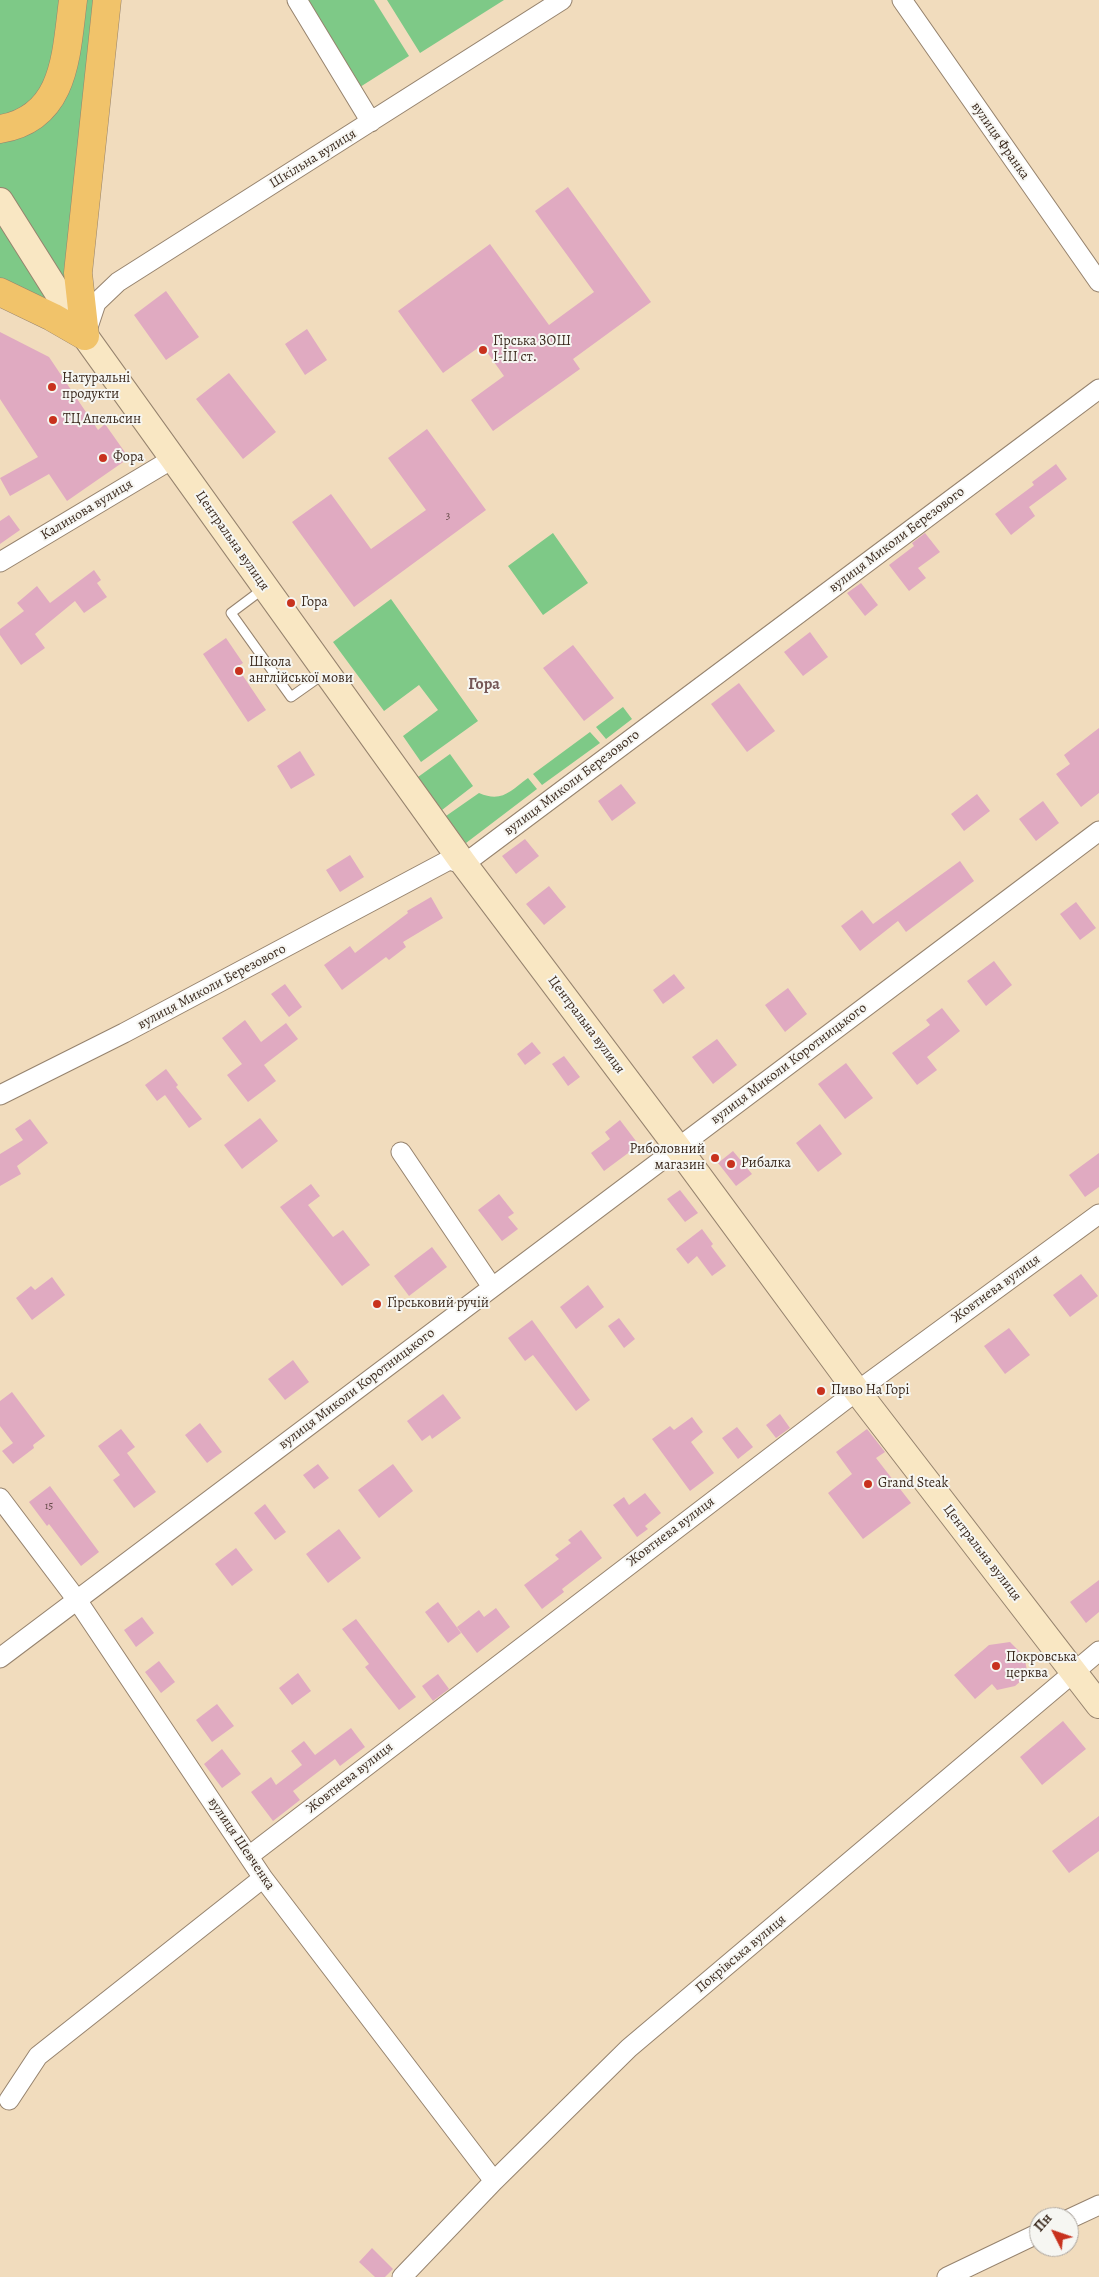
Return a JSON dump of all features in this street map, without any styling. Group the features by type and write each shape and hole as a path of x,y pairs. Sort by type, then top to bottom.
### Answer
{"highway":[{"path":"0,129 17,126 35,117 61,79 73,0"},
{"path":"85,336 78,273 107,0"},
{"path":"0,292 52,317 85,336"}],"main road":[{"name":"Центральна вулиця","path":"0,201 85,336 464,864 678,1148 856,1391 1099,1705"}],"street":[{"path":"297,0 370,122"},
{"name":"Шкільна вулиця","path":"85,336 96,303 118,282 562,0"},
{"name":"вулиця Франка","path":"902,0 1099,282"},
{"name":"вулиця Миколи Березового","path":"0,1094 124,1033 449,860 464,864 1099,389"},
{"name":"Калинова вулиця","path":"0,562 174,458"},
{"name":"вулиця Миколи Коротницького","path":"0,1658 1099,831"},
{"path":"401,1152 492,1287"},
{"name":"Жовтнева вулиця","path":"249,1856 856,1391 1099,1214"},
{"name":"вулиця Шевченка","path":"0,1498 77,1600 263,1878 494,2181"},
{"name":"Покрівська вулиця","path":"402,2277 494,2181 629,2048 1099,1650"},
{"path":"9,2100 38,2056 263,1878"},
{"path":"1079,2214 1099,2205"},
{"path":"948,2277 1029,2238"}],"lane":[{"path":"266,587 231,614 291,697 326,672"}],"green space":[{"path":"0,0 107,0 85,336 0,292"},
{"path":"306,0 374,0 409,56 360,87"},
{"path":"387,0 504,0 420,53"},
{"path":"553,533 588,583 543,615 508,566"},
{"path":"391,599 478,721 421,762 403,736 438,710 419,685 384,711 333,642"},
{"path":"623,707 632,719 606,739 596,727"},
{"path":"590,732 600,743 542,785 533,774"},
{"path":"450,754 473,786 442,810 418,777"},
{"path":"528,778 537,789 466,843 446,816 479,793 494,797 500,796 511,791"}],"building":[{"path":"568,187 651,302 573,359 580,369 493,431 471,400 504,376 482,345 443,373 398,311 490,244 549,325 594,292 535,211"},
{"path":"166,291 199,337 166,360 134,315"},
{"path":"307,329 327,360 305,375 285,344"},
{"name":"ТЦ Апельсин","path":"0,332 49,357 98,430 105,424 129,458 67,501 49,474 10,496 0,478 38,457 0,399"},
{"path":"229,373 276,432 243,459 196,399"},
{"path":"427,429 486,510 354,607 292,522 331,494 371,549 426,510 388,458"},
{"path":"1056,464 1067,479 1029,507 1035,516 1011,535 995,514 1034,485 1032,482"},
{"path":"9,515 20,530 0,544 0,521"},
{"path":"925,533 940,552 918,568 926,578 909,591 889,565 914,546 912,543"},
{"path":"94,570 101,580 97,583 107,597 84,613 75,601 35,634 45,648 21,665 0,635 0,629 24,611 17,603 37,586 50,603"},
{"path":"861,583 878,605 865,616 847,593"},
{"path":"810,632 828,657 803,676 784,652"},
{"path":"226,638 243,663 237,667 266,710 248,722 203,654"},
{"path":"573,645 614,698 584,721 543,668"},
{"path":"739,683 775,731 747,752 711,704"},
{"path":"1099,728 1099,793 1081,807 1056,774 1070,764 1064,755"},
{"path":"300,751 315,775 291,789 277,766"},
{"path":"621,784 636,803 612,821 598,801"},
{"path":"977,794 990,811 964,831 951,814"},
{"path":"1043,801 1059,823 1036,841 1019,819"},
{"path":"525,839 539,856 516,874 502,856"},
{"path":"350,855 364,877 340,892 326,870"},
{"path":"960,861 974,881 906,932 898,921 860,951 841,926 862,910 873,924"},
{"path":"549,886 566,907 544,925 526,904"},
{"path":"431,897 443,918 403,942 406,947 389,960 386,957 342,990 324,965 350,946 355,953 408,913 407,911"},
{"path":"1076,902 1096,928 1080,940 1060,914"},
{"path":"994,961 1012,985 986,1006 967,981"},
{"path":"674,974 685,988 663,1004 653,990"},
{"path":"285,984 302,1007 289,1017 271,994"},
{"path":"788,988 807,1014 785,1032 765,1005"},
{"path":"942,1008 960,1031 927,1057 937,1070 917,1085 892,1053 930,1025 926,1020"},
{"path":"245,1020 261,1042 286,1023 298,1039 264,1065 276,1081 248,1102 227,1075 242,1064 222,1038"},
{"path":"717,1039 737,1065 713,1084 692,1057"},
{"path":"532,1042 541,1053 525,1065 517,1054"},
{"path":"564,1056 580,1077 568,1086 552,1064"},
{"path":"846,1063 873,1098 845,1119 818,1084"},
{"path":"166,1069 178,1085 176,1087 202,1119 189,1128 165,1095 157,1101 145,1085"},
{"path":"260,1118 278,1141 242,1169 224,1145"},
{"path":"30,1119 48,1143 17,1166 21,1174 0,1186 0,1154 23,1140 15,1129"},
{"path":"620,1120 639,1145 604,1171 591,1153 610,1139 605,1132"},
{"path":"820,1124 842,1154 818,1172 796,1143"},
{"path":"733,1151 752,1174 736,1186 718,1163"},
{"path":"1099,1153 1099,1187 1085,1197 1069,1175"},
{"path":"311,1184 320,1196 308,1205 333,1237 343,1230 370,1265 342,1286 280,1207"},
{"path":"680,1190 698,1213 685,1222 667,1199"},
{"path":"499,1194 514,1213 508,1217 518,1229 502,1241 478,1210"},
{"path":"702,1229 713,1244 711,1246 726,1266 712,1276 697,1256 688,1264 676,1249"},
{"path":"432,1247 447,1267 409,1296 394,1276"},
{"path":"1081,1274 1098,1296 1070,1317 1053,1295"},
{"path":"52,1277 65,1295 32,1320 16,1298 31,1286 35,1290"},
{"path":"588,1285 604,1307 576,1329 560,1307"},
{"path":"619,1318 635,1339 624,1348 608,1326"},
{"path":"532,1320 590,1400 576,1411 533,1355 525,1361 508,1338"},
{"path":"1009,1328 1030,1355 1005,1374 984,1346"},
{"path":"293,1360 309,1382 285,1400 268,1379"},
{"path":"12,1392 45,1436 33,1445 34,1448 13,1464 2,1451 13,1443 0,1426 0,1401"},
{"path":"443,1394 461,1418 432,1439 430,1435 422,1441 407,1421"},
{"path":"780,1414 790,1428 776,1438 766,1425"},
{"path":"692,1417 703,1432 691,1442 714,1473 690,1491 652,1439 670,1426 674,1430"},
{"path":"200,1423 222,1452 207,1463 185,1435"},
{"path":"737,1427 753,1447 738,1459 722,1438"},
{"path":"121,1429 135,1447 127,1453 156,1492 134,1508 113,1480 120,1475 98,1446"},
{"name":"Grand Steak","path":"867,1429 885,1452 876,1458 911,1503 863,1539 828,1493 852,1474 836,1452"},
{"path":"318,1464 329,1478 314,1489 303,1475"},
{"path":"393,1464 413,1491 379,1518 358,1490"},
{"path":"50,1486 99,1552 81,1566 49,1524 47,1526 29,1502"},
{"path":"645,1493 661,1513 645,1526 648,1529 637,1537 613,1505 624,1497 629,1505"},
{"path":"265,1504 286,1532 275,1540 254,1513"},
{"path":"339,1529 361,1558 328,1583 306,1554"},
{"path":"581,1530 602,1558 562,1589 564,1592 542,1609 524,1585 559,1559 555,1555 571,1543 568,1540"},
{"path":"236,1548 253,1570 232,1586 215,1564"},
{"path":"1099,1580 1099,1612 1086,1623 1070,1602"},
{"path":"438,1602 461,1633 448,1643 425,1612"},
{"path":"496,1608 510,1627 477,1653 457,1627 479,1610 484,1617"},
{"path":"142,1617 154,1633 136,1647 124,1630"},
{"path":"356,1619 416,1697 399,1710 365,1667 369,1664 342,1629"},
{"name":"Покровська церква","path":"1010,1642 1024,1656 1028,1675 1015,1686 997,1690 992,1684 975,1699 954,1675 989,1645"},
{"path":"159,1661 175,1682 161,1693 145,1672"},
{"path":"298,1673 311,1691 292,1705 279,1688"},
{"path":"438,1674 449,1689 433,1701 422,1686"},
{"path":"217,1704 234,1726 212,1742 196,1720"},
{"path":"1063,1721 1086,1749 1042,1785 1020,1757"},
{"path":"351,1728 365,1747 340,1766 335,1759 293,1791 300,1800 273,1821 251,1792 271,1777 276,1785 302,1765 291,1751 304,1741 315,1755"},
{"path":"222,1749 241,1774 222,1788 204,1764"},
{"path":"1099,1816 1099,1851 1069,1873 1052,1851"},
{"path":"372,2248 393,2269 385,2277 375,2277 359,2262"}],"place":[{"name":"Гірська ЗОШ І-ІІІ ст.","path":"483,350"},
{"name":"Натуральні продукти","path":"52,387"},
{"name":"ТЦ Апельсин","path":"53,420"},
{"name":"Фора","path":"103,458"},
{"name":"Гора","path":"291,603"},
{"name":"Школа англійської мови","path":"239,671"},
{"name":"Риболовний магазин","path":"715,1158"},
{"name":"Рибалка","path":"731,1164"},
{"name":"Гірськовий ручій","path":"377,1304"},
{"name":"Пиво На Горі","path":"821,1391"},
{"name":"Grand Steak","path":"868,1484"},
{"name":"Покровська церква","path":"996,1666"}],"district":[{"name":"Гора","path":"484,685"}]}
